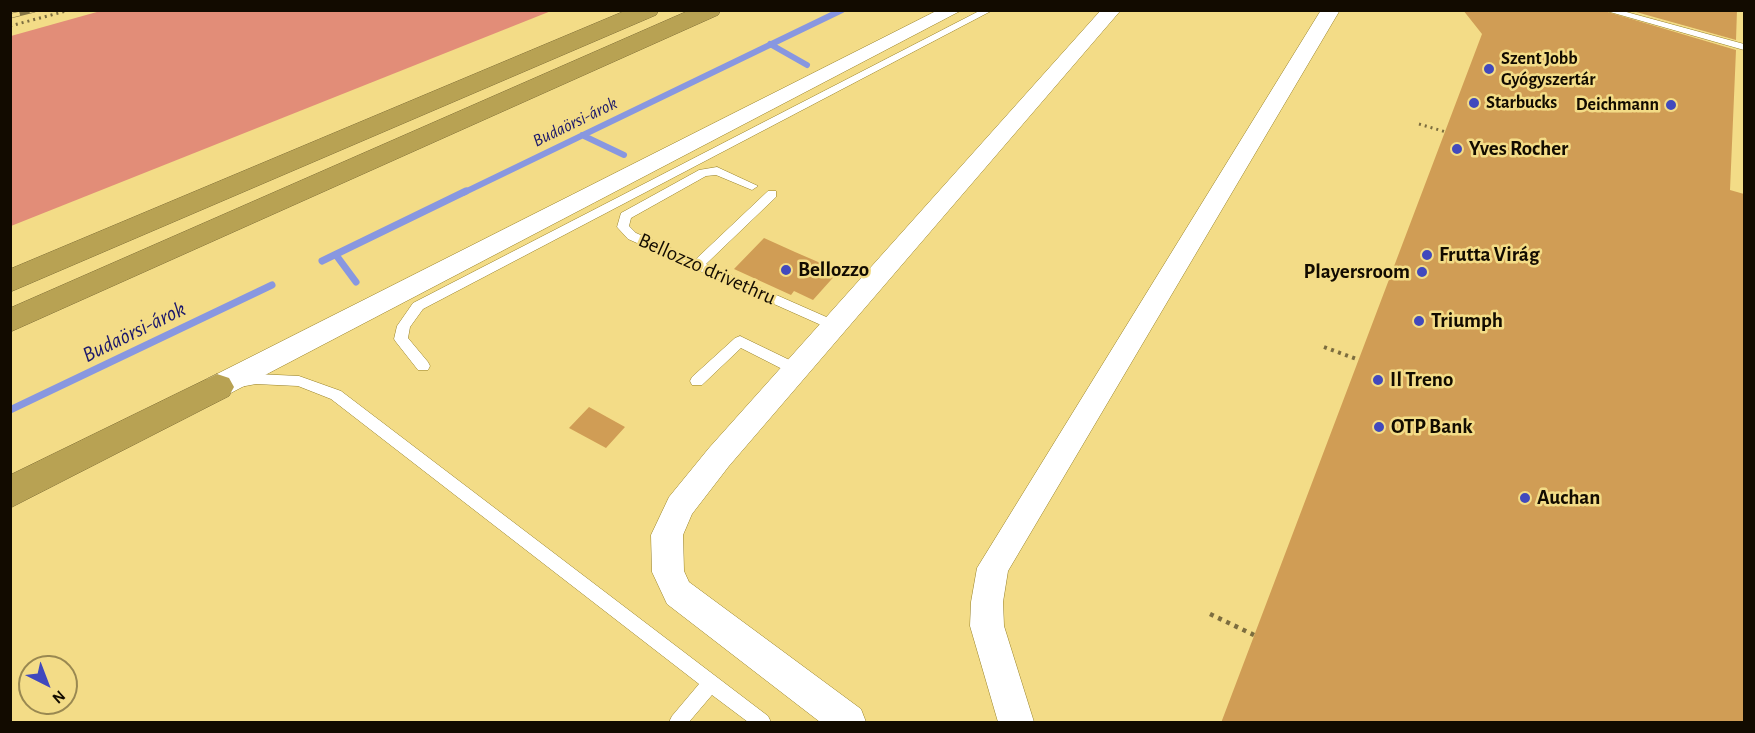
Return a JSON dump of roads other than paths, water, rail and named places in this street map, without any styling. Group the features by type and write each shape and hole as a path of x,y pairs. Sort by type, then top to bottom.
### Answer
{"highway":[{"path":"10,281 648,10"},
{"path":"10,321 710,10"},
{"path":"10,344 303,190"},
{"path":"10,493 217,387"}],"street":[{"path":"217,387 953,10"},
{"path":"848,723 690,603 672,583 666,560 667,535 680,506 796,370 1112,10"},
{"path":"1016,723 987,626 987,602 993,568 1331,10"}],"lane":[{"path":"423,366 401,339 404,326 418,306 989,10"},
{"path":"1607,10 1744,47"},
{"name":"Bellozzo drivethru","path":"752,186 717,171 703,173 625,216 623,227 632,236 835,326"},
{"path":"697,265 772,194"},
{"path":"698,381 740,341 796,370"},
{"path":"217,387 256,379 299,381 336,396 762,723"},
{"path":"678,723 711,683"}],"waterway":[{"name":"Budaörsi-árok","path":"771,44 842,10"},
{"name":"Budaörsi-árok","path":"583,135 771,44"},
{"path":"771,44 807,65"},
{"name":"Budaörsi-árok","path":"463,193 583,135"},
{"path":"583,135 624,155"},
{"name":"Budaörsi-árok","path":"322,261 466,191"},
{"path":"336,255 356,282"},
{"name":"Budaörsi-árok","path":"10,410 272,285"}],"railway":[{"path":"10,16 34,10"}],"place":[{"name":"Szent Jobb Gyógyszertár","path":"1489,69"},
{"name":"Starbucks","path":"1474,103"},
{"name":"Deichmann","path":"1671,105"},
{"name":"Yves Rocher","path":"1457,149"},
{"name":"Frutta Virág","path":"1427,255"},
{"name":"Bellozzo","path":"786,270"},
{"name":"Playersroom","path":"1422,272"},
{"name":"Triumph","path":"1419,321"},
{"name":"Il Treno","path":"1378,380"},
{"name":"OTP Bank","path":"1379,427"},
{"name":"Auchan","path":"1525,498"}]}
